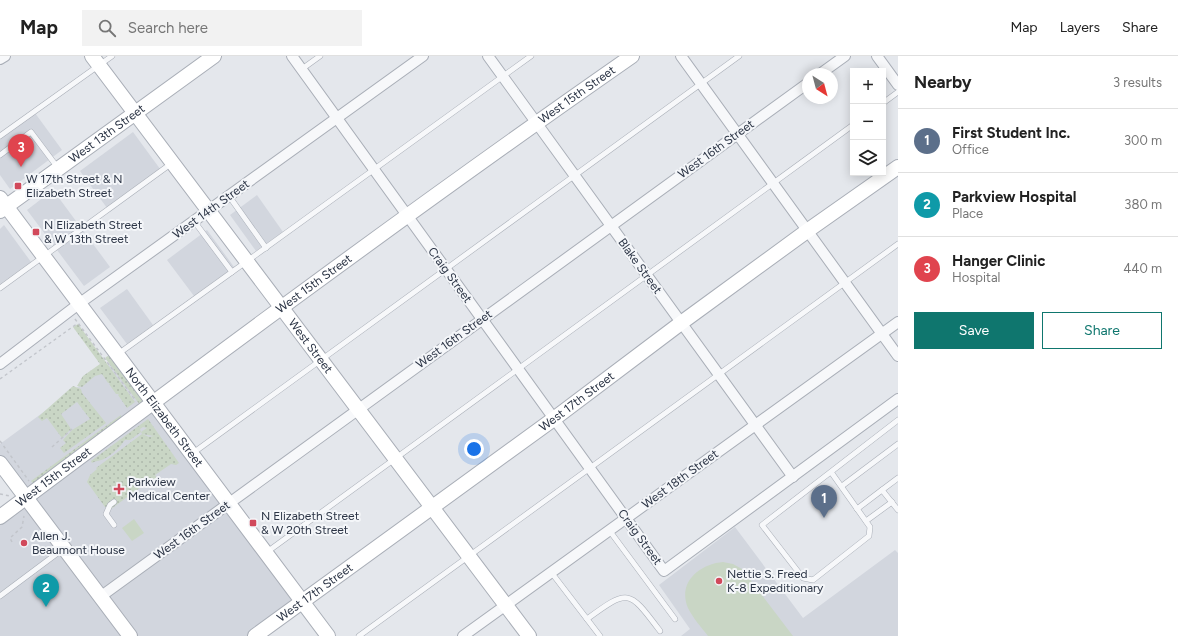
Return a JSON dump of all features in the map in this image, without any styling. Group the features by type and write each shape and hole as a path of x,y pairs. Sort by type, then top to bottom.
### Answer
{"street":[{"path":"0,60 5,56"},
{"name":"West 13th Street","path":"2,205 58,169 214,56"},
{"name":"Craig Street","path":"292,56 555,418 664,571 793,477"},
{"name":"West 14th Street","path":"0,364 75,307 423,56"},
{"name":"Blake Street","path":"488,56 793,477"},
{"name":"West 15th Street","path":"0,518 25,495 149,407 536,122 632,56"},
{"path":"681,56 898,356"},
{"path":"828,68 844,56"},
{"path":"877,56 898,85"},
{"name":"West Street","path":"96,60 529,636"},
{"name":"West 16th Street","path":"100,597 802,86"},
{"name":"West 17th Street","path":"255,636 555,418 681,323 807,231 898,167"},
{"name":"North Elizabeth Street","path":"2,205 44,256 83,318 118,354 149,407 192,453 328,636"},
{"name":"West 18th Street","path":"463,636 898,322"},
{"path":"793,477 898,399"},
{"path":"0,463 130,636"}],"lane":[{"path":"0,136 96,60 112,56"},
{"path":"302,69 320,56"},
{"path":"118,354 531,56"},
{"path":"192,453 739,56"},
{"path":"886,101 898,92"},
{"path":"266,552 850,127"},
{"path":"0,155 31,132 58,169"},
{"path":"0,288 173,162"},
{"path":"229,196 266,248"},
{"path":"194,221 232,272"},
{"path":"359,636 898,244"},
{"path":"830,472 842,486 870,527 869,536 813,580 802,578 762,525 830,472 898,420"},
{"path":"842,486 898,444"},
{"path":"857,509 898,478"},
{"path":"882,490 898,510"},
{"path":"114,502 110,505 106,514 114,526"},
{"path":"866,522 892,502"},
{"path":"610,530 675,619"},
{"path":"0,596 64,548"},
{"path":"551,572 600,636"},
{"path":"587,619 613,600 623,596 638,602 660,631"}],"path":[{"path":"75,307 149,407"},
{"path":"0,379 83,318"},
{"path":"52,447 72,429"},
{"path":"0,441 25,495 0,494"},
{"path":"12,542 10,538 22,527 24,516"}],"shaded area":[{"path":"35,113 62,150 10,189 0,175 0,139"},
{"path":"133,132 163,173 110,212 80,171"},
{"path":"53,190 110,267 84,286 27,210"},
{"path":"257,195 283,232 256,251 230,215"},
{"path":"4,225 31,262 0,284 0,229"},
{"path":"207,230 234,267 194,296 167,260"},
{"path":"127,289 153,325 127,344 100,308"},
{"name":"Parkview Medical Center","path":"120,356 303,601 255,636 0,636 0,518 26,498 0,463 0,444"},
{"name":"Nettie S. Freed K-8 Expeditionary","path":"735,527 803,618 895,550 898,553 898,636 681,636 690,629 659,585"}],"green space":[{"path":"78,324 135,402 127,408 118,395 119,394 116,394 109,384 110,383 108,383 102,374 95,376 82,387 77,386 83,376 100,364 73,327"},
{"path":"109,355 142,400 143,402 140,405 105,358"},
{"path":"73,386 81,389 82,393 106,423 64,453 60,448 66,443 63,440 72,430 90,419 77,402 61,414 71,429 62,438 47,418 42,421 38,417"},
{"path":"121,415 122,421 34,485 31,481"},
{"path":"148,419 179,463 176,465 171,464 155,475 160,482 154,486 153,484 150,487 145,484 111,509 105,507 87,482 90,475 97,469 96,468 142,434 141,432 130,440 125,440 116,450 103,460 92,463 91,461","holes":["143,427 147,428 141,432 140,429","142,434 154,436 149,437"]},
{"path":"134,519 144,533 132,541 122,528"},
{"path":"723,562 733,564 742,569 793,636 708,636 688,608 685,599 686,590 688,583 699,571 714,563"}],"place":[{"name":"Hanger Clinic","path":"21,167"},
{"name":"W 17th Street & N Elizabeth Street","path":"18,186"},
{"name":"N Elizabeth Street & W 13th Street","path":"36,232"},
{"name":"Parkview Medical Center","path":"119,489"},
{"name":"First Student Inc.","path":"824,518"},
{"name":"N Elizabeth Street & W 20th Street","path":"253,523"},
{"name":"Allen J. Beaumont House","path":"24,543"},
{"name":"Nettie S. Freed K-8 Expeditionary","path":"719,581"},
{"name":"Parkview Hospital","path":"46,607"}]}
